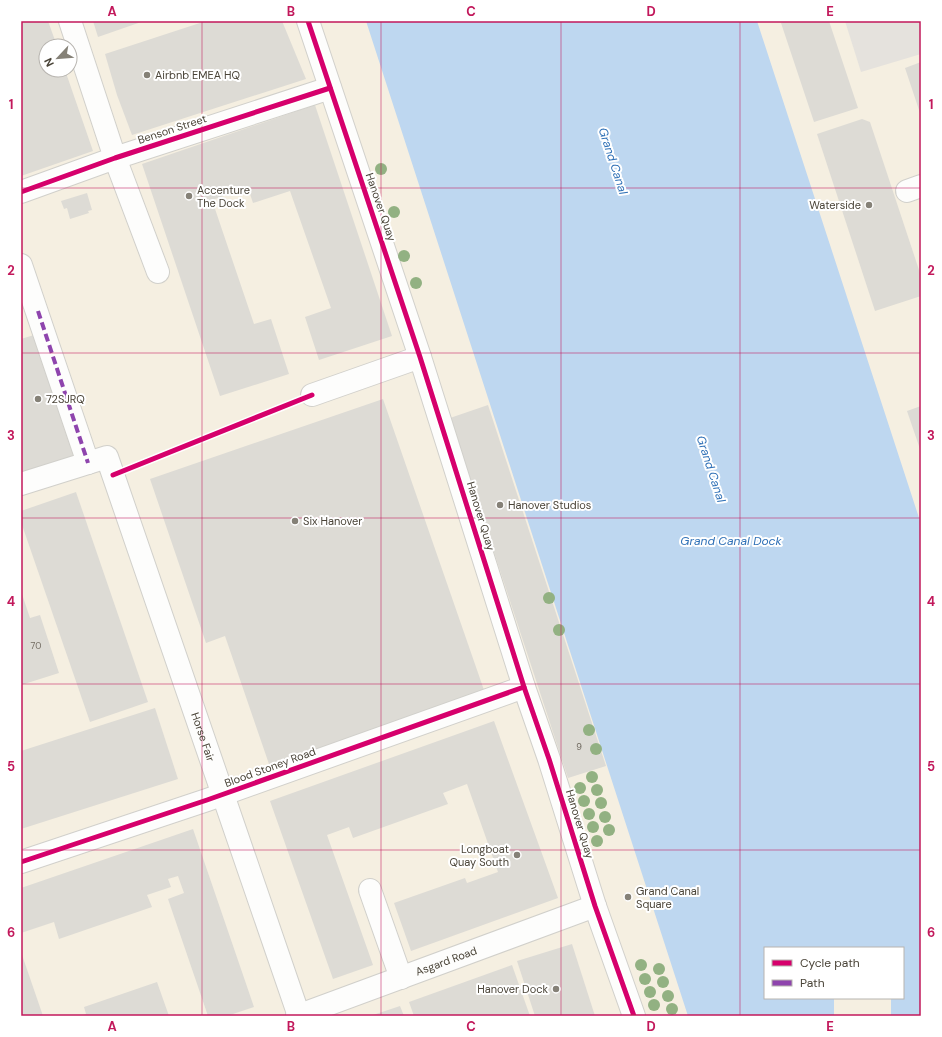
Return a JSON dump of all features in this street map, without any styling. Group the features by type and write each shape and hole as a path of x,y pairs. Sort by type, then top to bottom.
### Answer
{"street":[{"path":"70,21 115,158 158,272"},
{"name":"Hanover Quay","path":"308,21 420,357 595,906 634,1016"},
{"name":"Benson Street","path":"21,192 115,158 330,88"},
{"name":"Horse Fair","path":"21,265 98,460 224,794 231,821 298,1016"},
{"path":"312,395 420,357"},
{"path":"21,484 98,460"},
{"name":"Blood Stoney Road","path":"21,862 224,794 524,687"},
{"path":"370,890 401,978"},
{"name":"Asgard Road","path":"298,1016 595,906"}],"shaded area":[{"path":"21,21 921,21 921,1016 21,1016"},
{"path":"845,21 921,21 921,54 861,72"}],"water":[{"name":"Grand Canal Dock","path":"366,21 757,21 921,524 921,1016 891,1016 891,999 904,999 904,947 764,947 764,999 834,999 834,1016 688,1016"}],"building":[{"path":"21,21 48,21 54,38 38,38 38,78 68,78 93,151 21,176"},
{"path":"93,21 144,21 98,37"},
{"path":"206,21 282,21 306,79 132,135 117,95 105,54"},
{"path":"785,21 829,21 858,108 814,122 781,23"},
{"path":"921,62 921,116 905,68"},
{"path":"315,105 392,336 319,360 305,317 331,308 290,191 253,203 248,188 212,200 254,324 271,319 289,374 220,396 142,164"},
{"name":"Waterside","path":"862,119 870,122 921,276 921,296 875,311 817,134"},
{"path":"87,193 92,210 88,211 89,213 70,219 67,208 64,209 61,201"},
{"name":"72SJRQ","path":"34,335 76,458 21,477 21,339"},
{"path":"383,399 485,693 270,767 225,636 206,643 150,479"},
{"path":"488,405 606,766 568,778 450,418"},
{"path":"921,406 921,452 907,411"},
{"path":"76,492 148,702 90,722 21,522 21,511"},
{"path":"21,591 30,618 40,615 59,673 21,685"},
{"path":"155,708 178,779 21,829 21,751"},
{"name":"Longboat Quay South","path":"494,721 558,898 411,951 394,903 465,878 467,883 498,872 467,784 443,793 448,804 353,838 349,827 327,835 373,965 333,979 270,801"},
{"path":"193,829 254,1007 227,1016 208,1016 168,899 184,893 178,876 168,879 171,887 147,895 152,907 59,939 54,922 21,933 21,888"},
{"name":"Hanover Dock","path":"572,944 595,1016 535,1016 517,961"},
{"path":"21,952 43,1016 21,1016"},
{"path":"512,965 530,1016 414,1016 409,1002"},
{"path":"157,982 169,1016 81,1016 86,1014 84,1007"},
{"path":"400,1006 404,1016 370,1016"}],"marked path":[{"path":"38,311 88,463"}],"cycle path":[{"path":"308,21 420,357 595,906 634,1016"},
{"path":"21,192 115,158 330,88"},
{"path":"113,475 312,395"},
{"path":"21,862 207,800 524,687"}],"place":[{"name":"Airbnb EMEA HQ","path":"147,75"},
{"name":"Accenture The Dock","path":"189,196"},
{"name":"Waterside","path":"869,205"},
{"name":"72SJRQ","path":"38,399"},
{"name":"Hanover Studios","path":"500,505"},
{"name":"Six Hanover","path":"295,521"},
{"name":"Longboat Quay South","path":"517,855"},
{"name":"Grand Canal Square","path":"628,897"},
{"name":"Hanover Dock","path":"556,989"}],"water label":[{"name":"Grand Canal","path":"613,161"},
{"name":"Grand Canal","path":"711,469"}]}
